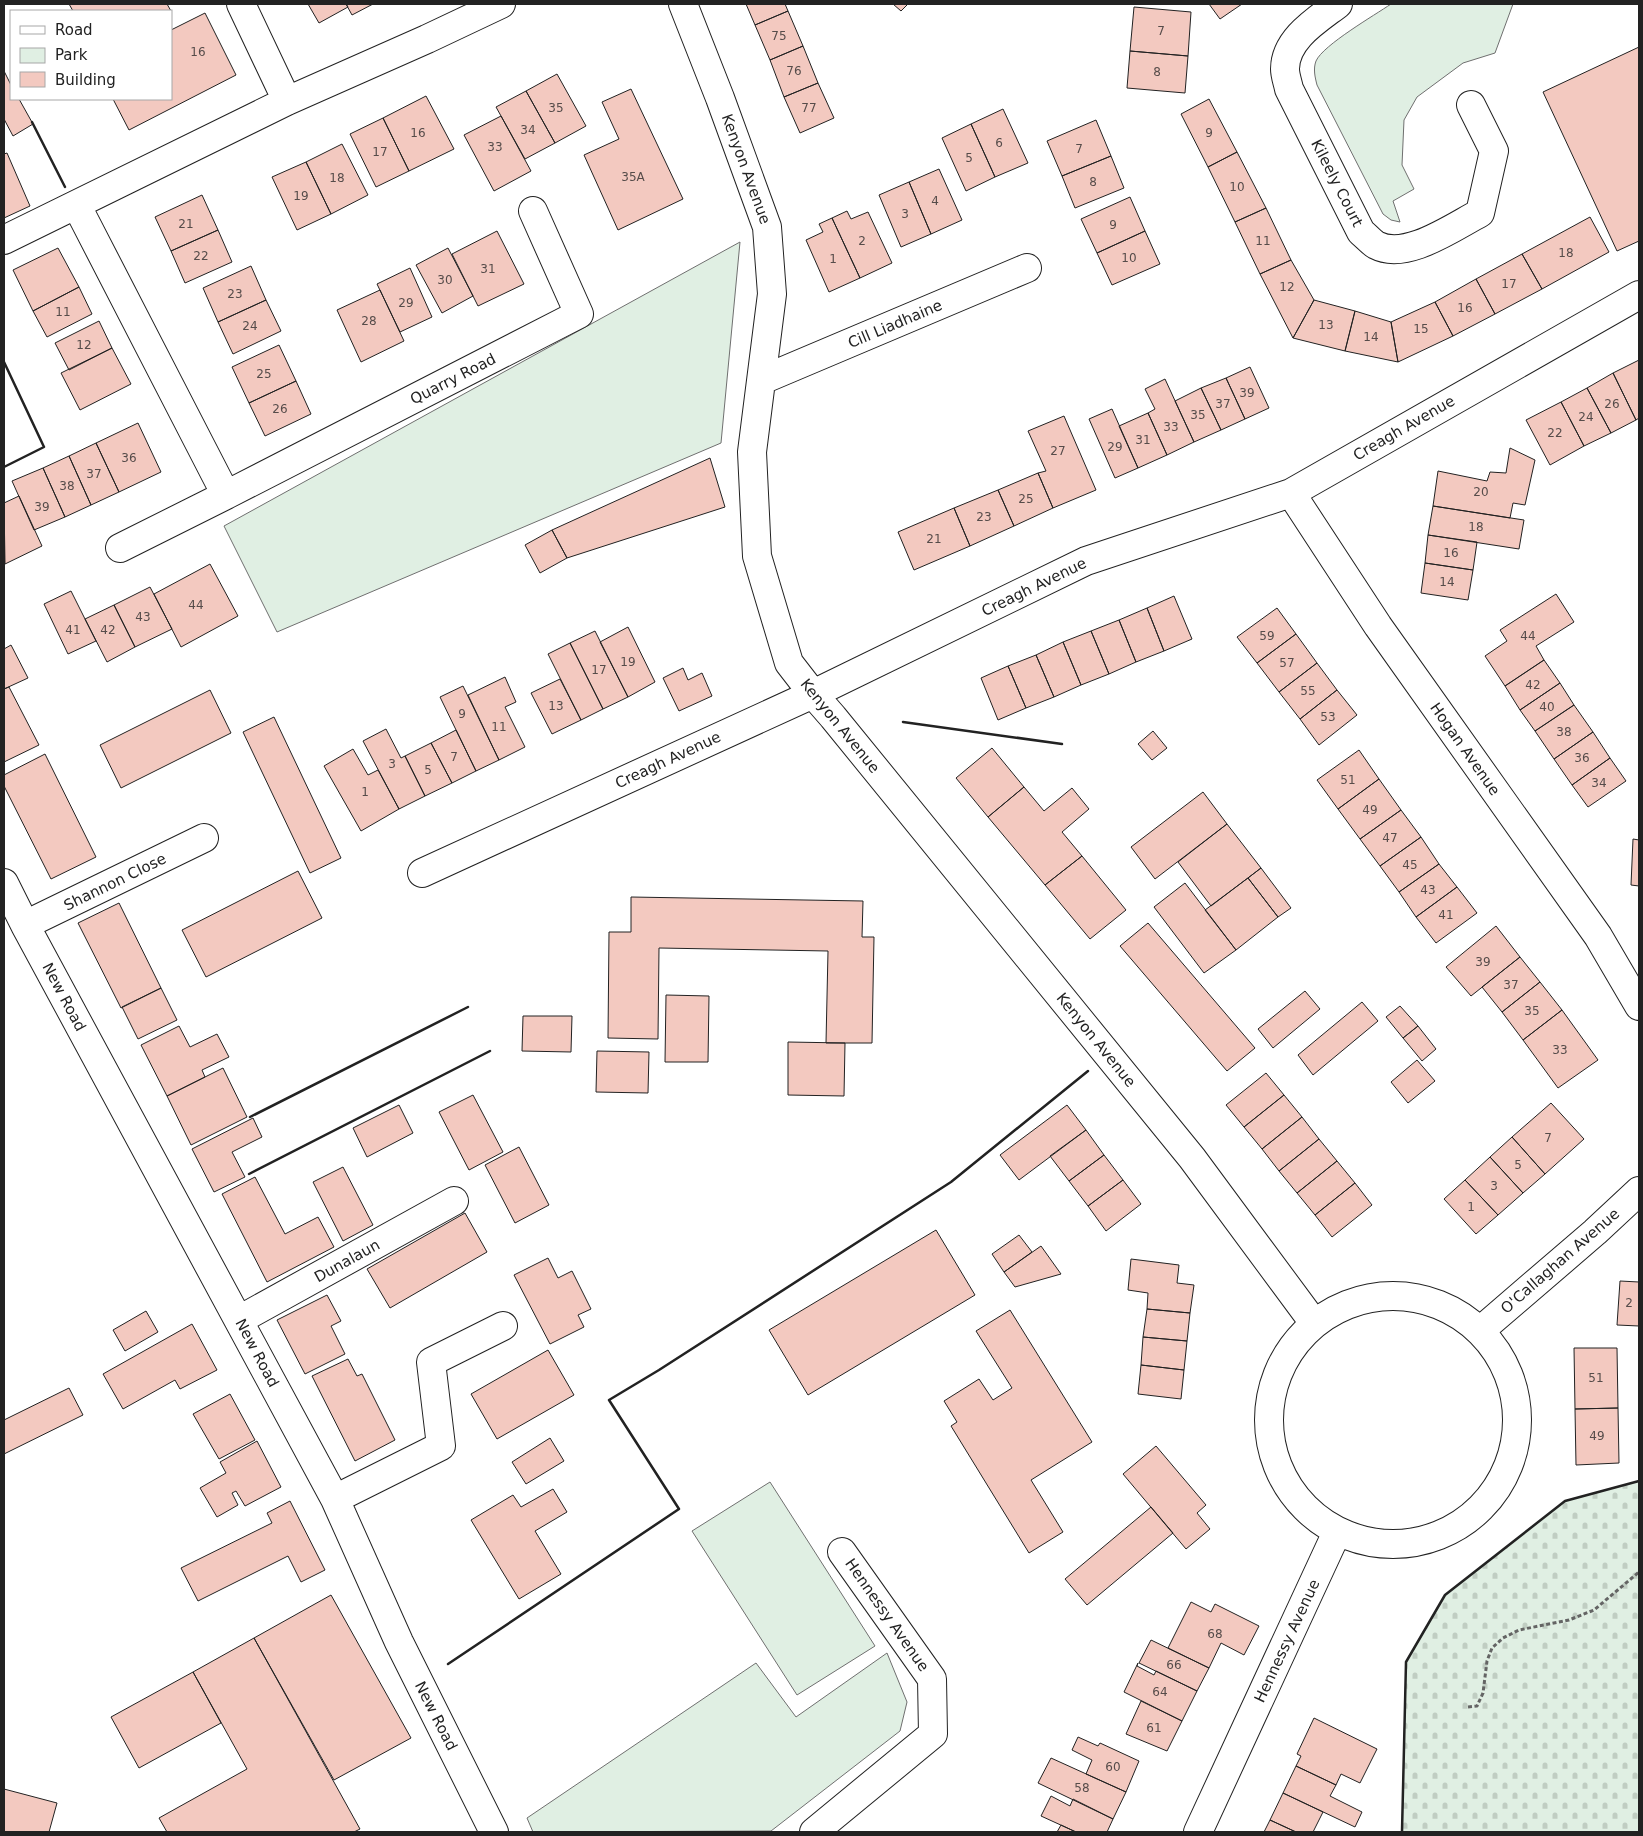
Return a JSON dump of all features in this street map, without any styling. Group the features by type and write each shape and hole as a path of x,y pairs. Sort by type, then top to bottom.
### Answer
{"street":[{"path":"241,4 287,101"},
{"path":"4,240 77,206 287,101 501,4"},
{"name":"Kenyon Avenue","path":"683,4 767,227 772,294 752,452 757,556 789,663 812,694 839,724 1192,1158 1314,1323"},
{"name":"Kileely Court","path":"1338,4 1301,34 1290,49 1285,68 1289,89 1362,232 1376,245 1394,250 1412,248 1480,212 1494,151 1471,105"},
{"path":"77,206 226,495"},
{"name":"Quarry Road","path":"120,548 579,314 533,211"},
{"name":"Cill Liadhaine","path":"762,380 1027,268"},
{"name":"Creagh Avenue","path":"422,873 812,694 1086,561 1291,493 1639,295"},
{"name":"Hogan Avenue","path":"1291,493 1378,626 1598,936 1639,1006"},
{"name":"Shannon Close","path":"25,925 204,838"},
{"name":"New Road","path":"4,883 335,1498 399,1642 494,1832"},
{"name":"O'Callaghan Avenue","path":"1481,1330 1595,1232 1639,1191"},
{"name":"Dunalaun","path":"239,1320 454,1202"},
{"path":"1394,1295 1426,1299 1455,1311 1481,1330 1505,1363 1518,1402 1517,1443 1503,1481 1478,1513 1444,1535 1408,1544 1372,1543 1337,1532 1312,1515 1291,1493 1274,1459 1268,1422 1273,1386 1288,1352 1314,1323 1351,1302 1394,1295"},
{"path":"335,1498 442,1446 431,1362 503,1326"},
{"name":"Hennessy Avenue","path":"1198,1832 1337,1532"},
{"name":"Hennessy Avenue","path":"814,1832 933,1734 932,1679 842,1552"}],"path":[{"path":"1468,1707 1477,1706 1483,1693 1486,1661 1492,1648 1503,1638 1519,1630 1569,1620 1594,1610 1639,1572"}],"green space":[{"path":"1391,4 1513,4 1495,53 1463,63 1417,97 1404,120 1402,165 1414,189 1393,201 1400,222 1391,220 1383,214 1317,85 1314,70 1316,61 1328,47"},
{"path":"740,242 721,443 277,632 224,526"},
{"path":"1639,1481 1639,1832 1402,1832 1406,1662 1445,1595 1565,1501"},
{"path":"770,1482 875,1646 797,1695 692,1531"},
{"path":"887,1653 907,1702 900,1731 771,1831 533,1832 527,1818 756,1663 796,1717"}],"building":[{"path":"69,4 167,4 170,10 72,10"},
{"path":"308,4 346,4 348,7 319,23"},
{"path":"346,4 373,4 352,15"},
{"path":"746,4 785,4 788,11 755,25"},
{"path":"893,4 908,4 901,11"},
{"path":"1209,4 1242,4 1220,19"},
{"path":"1134,7 1191,12 1188,56 1130,51"},
{"path":"788,11 803,46 770,60 755,25"},
{"path":"205,13 236,75 129,130 114,100 172,100 172,30"},
{"path":"803,46 818,83 784,97 770,60"},
{"path":"1639,47 1639,241 1617,251 1543,92"},
{"path":"1130,51 1188,56 1185,93 1127,88"},
{"path":"4,71 10,83 10,100 20,100 33,124 13,136 4,119"},
{"path":"557,74 586,126 555,143 526,91"},
{"path":"818,83 834,118 800,133 784,97"},
{"path":"631,89 683,199 618,230 584,155 619,139 602,102"},
{"path":"526,91 555,143 525,159 496,107"},
{"path":"426,96 454,149 409,171 383,118"},
{"path":"1209,99 1237,152 1208,167 1181,114"},
{"path":"1003,109 1028,163 995,177 971,124"},
{"path":"501,116 531,171 494,191 464,135"},
{"path":"383,118 409,171 376,187 350,134"},
{"path":"1096,120 1111,156 1062,176 1047,141"},
{"path":"971,124 995,177 966,191 942,138"},
{"path":"342,144 368,195 331,214 306,162"},
{"path":"1237,152 1266,208 1235,222 1208,167"},
{"path":"7,153 30,206 4,218 4,154"},
{"path":"1111,156 1124,188 1075,208 1062,176"},
{"path":"306,162 331,214 297,230 272,177"},
{"path":"939,169 962,220 931,234 909,182"},
{"path":"909,182 931,234 901,247 879,195"},
{"path":"202,195 218,230 171,251 155,217"},
{"path":"1130,197 1145,231 1097,253 1081,219"},
{"path":"1266,208 1291,260 1260,274 1235,222"},
{"path":"847,211 851,219 868,212 892,263 860,278 832,218"},
{"path":"1590,217 1609,252 1542,289 1522,254"},
{"path":"832,218 860,278 829,292 806,240 823,232 819,224"},
{"path":"218,230 232,262 185,283 171,251"},
{"path":"497,231 524,284 478,306 452,254"},
{"path":"1145,231 1160,264 1112,285 1097,253"},
{"path":"58,248 79,287 33,311 13,270"},
{"path":"448,248 473,296 442,313 416,265"},
{"path":"1522,254 1542,289 1495,314 1476,279"},
{"path":"1291,260 1314,300 1293,338 1260,274"},
{"path":"251,266 266,300 218,322 203,288"},
{"path":"410,268 432,317 400,332 377,284"},
{"path":"1476,279 1495,314 1453,336 1435,302"},
{"path":"79,287 92,314 47,337 33,311"},
{"path":"380,290 404,341 361,362 337,310"},
{"path":"266,300 281,331 233,354 218,322"},
{"path":"1314,300 1355,311 1345,351 1293,338"},
{"path":"1435,302 1453,336 1398,362 1391,322"},
{"path":"1355,311 1391,322 1398,362 1345,351"},
{"path":"99,321 112,348 69,370 55,343"},
{"path":"279,345 296,381 249,403 232,367"},
{"path":"112,348 131,384 80,410 61,373"},
{"path":"1639,360 1639,418 1636,420 1613,373"},
{"path":"1250,367 1269,408 1245,419 1226,378"},
{"path":"1613,373 1636,420 1611,433 1587,388"},
{"path":"1226,378 1245,419 1221,430 1201,388"},
{"path":"1165,379 1194,442 1167,455 1148,413 1155,409 1145,389"},
{"path":"296,381 311,414 265,436 249,403"},
{"path":"1201,388 1221,430 1194,442 1175,401"},
{"path":"1587,388 1611,433 1584,446 1561,402"},
{"path":"1561,402 1584,446 1550,465 1526,420"},
{"path":"1112,409 1138,468 1115,478 1089,419"},
{"path":"1148,413 1167,455 1138,468 1119,426"},
{"path":"1064,416 1096,490 1053,508 1038,473 1046,471 1028,431"},
{"path":"138,423 161,472 119,492 96,443"},
{"path":"96,443 119,492 91,505 69,456"},
{"path":"1510,448 1535,460 1525,505 1513,503 1510,518 1433,506 1438,471 1487,481 1490,472 1506,473"},
{"path":"69,456 91,505 65,517 43,468"},
{"path":"710,458 725,507 567,558 552,530"},
{"path":"43,468 65,517 34,530 12,481"},
{"path":"1038,473 1053,508 1014,526 998,490"},
{"path":"998,490 1014,526 970,546 954,508"},
{"path":"19,496 42,546 5,564 4,503"},
{"path":"1433,506 1524,520 1519,549 1428,535"},
{"path":"954,508 970,546 914,570 898,532"},
{"path":"552,530 567,558 540,573 525,545"},
{"path":"1428,535 1477,542 1473,570 1425,563"},
{"path":"1425,563 1473,570 1468,600 1421,593"},
{"path":"210,564 238,616 181,647 154,594"},
{"path":"150,587 172,629 135,647 114,605"},
{"path":"71,591 96,641 68,654 44,604"},
{"path":"1556,594 1574,622 1536,646 1544,660 1505,686 1485,656 1507,641 1500,630"},
{"path":"1174,596 1192,639 1164,651 1147,608"},
{"path":"114,605 135,647 107,662 85,619"},
{"path":"1147,608 1164,651 1136,662 1119,620"},
{"path":"1277,608 1296,634 1257,663 1237,637"},
{"path":"1119,620 1136,662 1109,674 1091,631"},
{"path":"628,627 655,682 628,697 600,642"},
{"path":"595,631 628,697 603,709 570,643"},
{"path":"1091,631 1109,674 1081,685 1063,642"},
{"path":"1296,634 1317,663 1279,692 1257,663"},
{"path":"1063,642 1081,685 1054,697 1036,655"},
{"path":"570,643 603,709 581,720 548,654"},
{"path":"11,645 28,678 4,689 4,649"},
{"path":"1036,655 1054,697 1026,708 1008,666"},
{"path":"1544,660 1560,683 1520,710 1505,686"},
{"path":"1317,663 1337,690 1300,719 1279,692"},
{"path":"1008,666 1026,708 998,720 981,678"},
{"path":"683,668 688,680 702,673 712,696 679,711 663,678"},
{"path":"505,677 516,702 505,707 525,747 499,760 468,695"},
{"path":"560,679 581,720 552,734 531,693"},
{"path":"1560,683 1574,705 1535,731 1520,710"},
{"path":"463,686 499,760 476,771 440,697"},
{"path":"9,687 39,745 4,762 4,689"},
{"path":"210,690 231,733 121,788 100,745"},
{"path":"1337,690 1357,715 1319,745 1300,719"},
{"path":"1574,705 1593,732 1554,759 1535,731"},
{"path":"274,717 341,858 310,873 243,732"},
{"path":"386,729 401,758 405,756 425,796 399,809 363,741"},
{"path":"456,730 476,771 452,783 431,743"},
{"path":"1153,731 1167,748 1152,760 1138,744"},
{"path":"1593,732 1610,758 1572,785 1554,759"},
{"path":"431,743 452,783 425,796 405,756"},
{"path":"992,748 1024,787 988,817 956,778"},
{"path":"353,749 368,775 378,770 399,809 361,831 324,766"},
{"path":"1359,750 1379,779 1338,809 1317,780"},
{"path":"45,754 96,857 51,879 4,786 4,775"},
{"path":"1610,758 1626,781 1588,807 1572,785"},
{"path":"1379,779 1401,810 1360,839 1338,809"},
{"path":"1024,787 1044,811 1072,788 1089,809 1062,832 1082,856 1045,885 988,817"},
{"path":"1203,792 1227,824 1155,879 1131,847"},
{"path":"1401,810 1421,837 1380,866 1360,839"},
{"path":"1227,824 1261,868 1211,906 1178,862"},
{"path":"1421,837 1439,864 1399,892 1380,866"},
{"path":"1633,839 1639,840 1639,886 1631,885"},
{"path":"1082,856 1126,910 1090,939 1045,885"},
{"path":"1439,864 1457,887 1416,917 1399,892"},
{"path":"1261,868 1291,908 1278,917 1248,878"},
{"path":"298,871 322,918 206,977 182,930"},
{"path":"1248,878 1278,917 1236,950 1205,910"},
{"path":"1185,883 1236,950 1204,973 1154,907"},
{"path":"1457,887 1477,913 1436,943 1416,917"},
{"path":"631,897 863,901 862,937 874,937 872,1043 826,1043 828,951 659,948 658,1039 608,1038 609,932 631,932"},
{"path":"119,903 161,988 121,1008 78,923"},
{"path":"1148,923 1255,1048 1227,1071 1120,946"},
{"path":"1496,926 1520,957 1471,996 1446,967"},
{"path":"1520,957 1540,982 1502,1012 1482,987"},
{"path":"1540,982 1562,1010 1523,1040 1502,1012"},
{"path":"161,988 177,1020 138,1039 122,1007"},
{"path":"1305,991 1320,1009 1273,1048 1258,1029"},
{"path":"666,995 709,996 708,1062 665,1062"},
{"path":"1362,1002 1378,1021 1313,1075 1298,1055"},
{"path":"1400,1006 1418,1026 1403,1038 1386,1017"},
{"path":"1562,1010 1598,1060 1558,1088 1523,1040"},
{"path":"523,1016 572,1016 571,1052 522,1051"},
{"path":"179,1026 190,1047 217,1034 229,1057 202,1070 205,1077 167,1096 141,1045"},
{"path":"1418,1026 1436,1049 1422,1061 1403,1038"},
{"path":"788,1042 845,1043 844,1096 788,1095"},
{"path":"597,1051 649,1052 648,1093 596,1092"},
{"path":"1417,1060 1435,1081 1408,1103 1391,1082"},
{"path":"223,1068 247,1117 191,1145 167,1096"},
{"path":"1266,1073 1284,1095 1244,1127 1226,1105"},
{"path":"473,1095 503,1152 469,1170 439,1112"},
{"path":"1284,1095 1302,1117 1262,1149 1244,1127"},
{"path":"1551,1103 1584,1139 1545,1174 1512,1137"},
{"path":"399,1105 413,1133 367,1157 353,1128"},
{"path":"1067,1105 1086,1130 1019,1180 1000,1155"},
{"path":"1302,1117 1319,1139 1279,1171 1262,1149"},
{"path":"253,1118 262,1137 232,1152 245,1177 214,1192 192,1149"},
{"path":"1086,1130 1104,1155 1069,1181 1050,1156"},
{"path":"1512,1137 1545,1174 1523,1193 1490,1157"},
{"path":"1319,1139 1337,1161 1297,1193 1279,1171"},
{"path":"519,1147 549,1205 515,1223 485,1165"},
{"path":"1104,1155 1123,1180 1088,1206 1069,1181"},
{"path":"1490,1157 1523,1193 1498,1215 1465,1180"},
{"path":"1337,1161 1355,1183 1315,1215 1297,1193"},
{"path":"343,1167 373,1225 343,1241 313,1182"},
{"path":"255,1177 285,1234 318,1217 334,1247 267,1282 222,1194"},
{"path":"1123,1180 1141,1204 1106,1231 1088,1206"},
{"path":"1465,1180 1498,1215 1476,1234 1444,1199"},
{"path":"1355,1183 1372,1205 1332,1237 1315,1215"},
{"path":"465,1213 487,1252 390,1308 367,1269"},
{"path":"936,1230 975,1295 808,1395 769,1330"},
{"path":"1019,1235 1032,1252 1004,1272 992,1254"},
{"path":"1041,1246 1061,1274 1015,1287 1004,1272"},
{"path":"548,1258 558,1278 572,1271 591,1309 578,1315 584,1327 550,1344 514,1275"},
{"path":"1131,1259 1179,1265 1177,1283 1194,1285 1190,1313 1147,1309 1148,1293 1128,1290"},
{"path":"1620,1281 1639,1282 1639,1326 1617,1325"},
{"path":"327,1295 341,1321 331,1326 345,1354 305,1374 277,1320"},
{"path":"1147,1309 1190,1313 1187,1341 1143,1337"},
{"path":"1010,1310 1092,1442 1031,1480 1063,1532 1029,1553 951,1426 957,1422 944,1401 979,1379 993,1400 1012,1388 976,1331"},
{"path":"146,1311 158,1332 125,1351 113,1330"},
{"path":"192,1324 217,1370 180,1389 175,1380 123,1409 103,1374"},
{"path":"1143,1337 1187,1341 1184,1370 1141,1365"},
{"path":"1574,1348 1617,1348 1618,1408 1575,1409"},
{"path":"548,1350 574,1395 497,1439 471,1394"},
{"path":"348,1359 357,1376 362,1374 395,1440 355,1461 312,1376"},
{"path":"1141,1365 1184,1370 1181,1399 1138,1394"},
{"path":"69,1388 83,1415 4,1454 4,1420"},
{"path":"230,1394 255,1440 219,1459 193,1414"},
{"path":"1618,1408 1619,1463 1576,1465 1575,1409"},
{"path":"550,1438 564,1461 526,1484 512,1462"},
{"path":"257,1441 281,1487 245,1506 236,1491 232,1493 238,1505 217,1517 200,1488 226,1473 220,1462"},
{"path":"1156,1446 1206,1505 1197,1513 1210,1529 1186,1549 1123,1474"},
{"path":"553,1489 567,1512 535,1531 561,1574 519,1599 471,1520 513,1495 521,1507"},
{"path":"290,1501 325,1570 301,1582 288,1556 198,1601 181,1568 272,1523 267,1513"},
{"path":"1151,1507 1173,1533 1087,1605 1065,1579"},
{"path":"331,1595 411,1738 334,1780 254,1638"},
{"path":"1191,1602 1211,1612 1215,1604 1259,1626 1244,1655 1221,1643 1209,1668 1168,1648"},
{"path":"254,1638 360,1829 354,1832 167,1832 159,1818 247,1769 193,1672"},
{"path":"1151,1640 1209,1668 1197,1691 1139,1663"},
{"path":"1138,1663 1137,1666 1154,1675 1156,1671 1197,1691 1182,1721 1124,1692"},
{"path":"193,1672 221,1723 139,1768 111,1717"},
{"path":"1141,1701 1182,1721 1167,1751 1126,1734"},
{"path":"1314,1718 1377,1749 1360,1783 1341,1774 1336,1785 1296,1766 1301,1756 1297,1754"},
{"path":"1078,1737 1098,1746 1100,1743 1139,1761 1126,1792 1086,1774 1092,1760 1072,1750"},
{"path":"1051,1758 1126,1792 1113,1819 1038,1783"},
{"path":"1296,1766 1336,1785 1330,1796 1362,1812 1355,1827 1283,1793"},
{"path":"4,1789 57,1803 49,1832 4,1832"},
{"path":"1283,1793 1323,1812 1313,1832 1296,1832 1270,1820"},
{"path":"1051,1796 1070,1806 1073,1799 1113,1819 1107,1832 1076,1832 1041,1816"},
{"path":"1270,1820 1296,1832 1264,1832"},
{"path":"1061,1825 1076,1832 1057,1832"}],"wall":[{"path":"32,122 65,187"},
{"path":"4,362 44,447 4,467"},
{"path":"903,722 1062,744"},
{"path":"250,1117 468,1007"},
{"path":"249,1174 490,1051"},
{"path":"448,1664 679,1509 609,1400 659,1370 951,1182 1088,1071"},
{"path":"1402,1832 1406,1662 1445,1595 1565,1501 1639,1481"}]}
